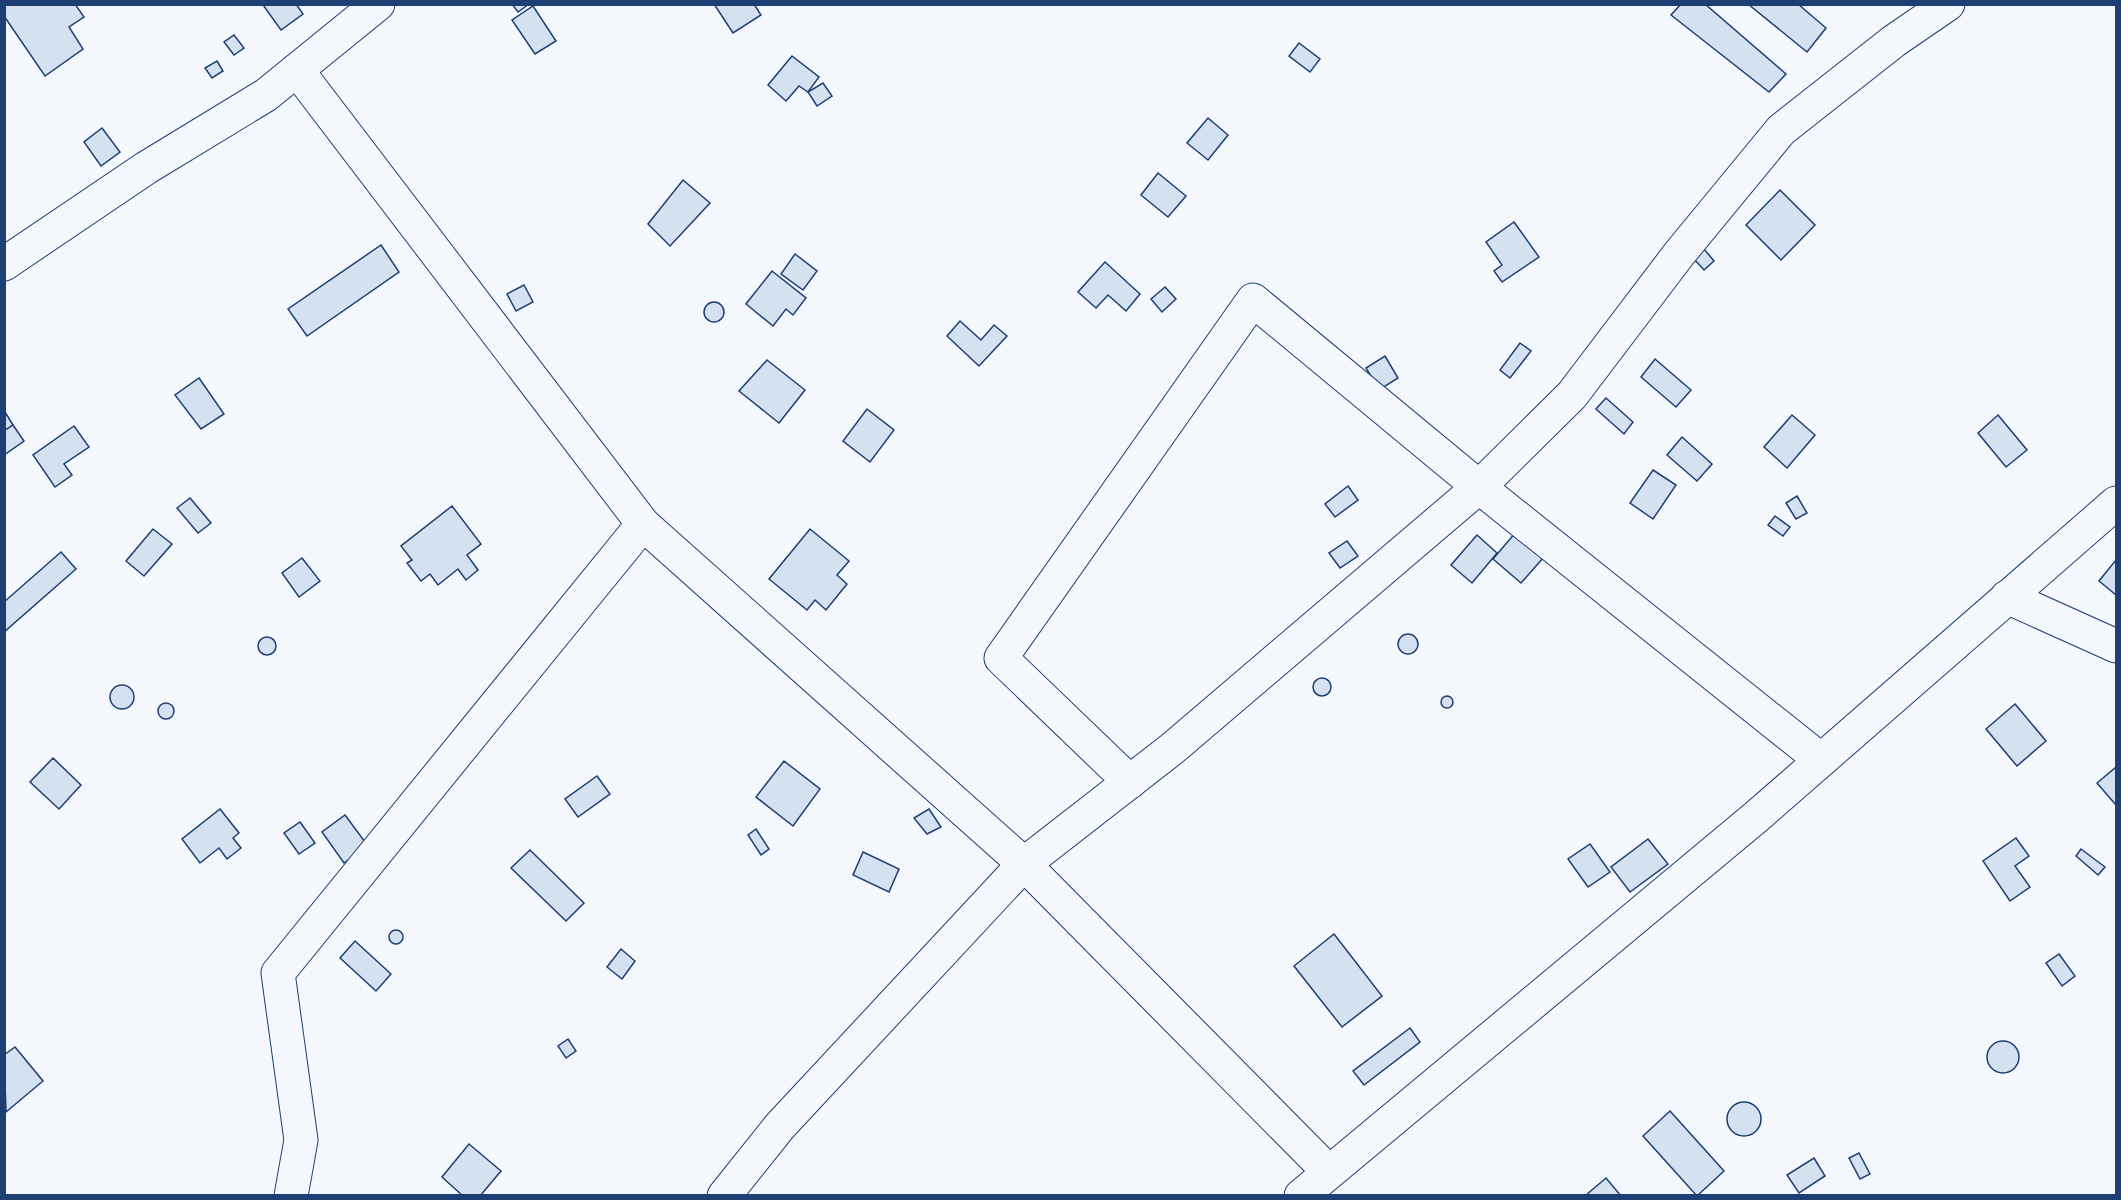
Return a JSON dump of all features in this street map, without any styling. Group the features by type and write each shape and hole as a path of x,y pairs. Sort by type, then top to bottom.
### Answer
{"street":[{"path":"4,264 146,168 266,95 378,4"},
{"path":"724,1196 780,1126 1024,864 1130,782 1479,487 1572,395 1679,254 1781,130 1894,41 1948,4"},
{"path":"297,70 643,524 1024,864 1329,1172"},
{"path":"1130,782 1001,658 1253,300 1479,487 1821,760"},
{"path":"1301,1196 1756,817 2116,503"},
{"path":"291,1196 301,1140 278,974 643,524"},
{"path":"2007,597 2116,646"}],"building":[{"path":"7,4 75,4 84,17 69,27 83,49 45,76 4,16 4,6"},
{"path":"296,4 303,14 281,30 263,5"},
{"path":"512,4 529,4 518,12"},
{"path":"714,4 754,4 761,15 733,33"},
{"path":"1681,4 1705,4 1786,74 1769,92 1671,15"},
{"path":"1748,4 1798,4 1826,28 1807,52"},
{"path":"533,6 556,41 535,54 512,20"},
{"path":"234,35 244,48 234,55 224,42"},
{"path":"1299,43 1320,59 1310,72 1289,56"},
{"path":"792,56 819,77 808,92 799,86 786,101 768,85"},
{"path":"217,61 223,71 212,78 205,68"},
{"path":"823,83 832,96 817,106 808,92"},
{"path":"1208,118 1228,135 1208,160 1187,143"},
{"path":"102,128 120,152 101,166 84,142"},
{"path":"1158,173 1186,196 1168,217 1141,195"},
{"path":"683,180 710,203 670,246 648,224"},
{"path":"1780,190 1815,225 1781,260 1746,225"},
{"path":"1514,222 1539,257 1502,282 1494,271 1502,265 1486,242"},
{"path":"381,245 399,272 307,336 288,309"},
{"path":"1704,249 1714,261 1704,270 1693,258"},
{"path":"795,254 817,271 803,290 781,274"},
{"path":"1105,262 1140,294 1126,311 1108,295 1096,308 1078,292"},
{"path":"772,271 806,298 793,315 786,309 773,326 746,304"},
{"path":"524,285 533,302 516,311 507,294"},
{"path":"1165,287 1176,299 1162,312 1151,299"},
{"path":"714,302 721,305 724,312 721,319 714,322 707,319 704,312 707,305"},
{"path":"960,321 981,340 994,325 1007,336 979,366 947,336"},
{"path":"1520,343 1531,351 1510,378 1500,370"},
{"path":"1385,356 1398,378 1379,390 1366,368"},
{"path":"1655,359 1691,390 1676,407 1641,377"},
{"path":"767,360 805,390 779,423 739,391"},
{"path":"199,378 224,414 201,429 175,395"},
{"path":"1606,398 1633,422 1624,434 1596,409"},
{"path":"867,409 894,430 870,462 843,441"},
{"path":"4,413 13,425 4,431"},
{"path":"1792,415 1815,435 1787,468 1764,447"},
{"path":"1998,415 2027,450 2006,467 1978,433"},
{"path":"13,425 24,441 4,455 4,431"},
{"path":"74,426 89,447 64,464 72,475 55,487 33,455"},
{"path":"1682,437 1712,464 1697,481 1667,455"},
{"path":"1653,470 1676,485 1653,519 1630,503"},
{"path":"1348,486 1358,500 1335,517 1325,504"},
{"path":"1797,496 1807,513 1796,519 1786,503"},
{"path":"190,498 211,523 198,533 177,508"},
{"path":"452,506 481,544 467,555 478,570 466,580 458,569 438,585 430,574 421,581 407,563 412,560 401,546"},
{"path":"1775,516 1790,527 1783,536 1768,525"},
{"path":"153,529 172,544 144,576 126,561"},
{"path":"810,529 849,561 837,575 847,584 826,610 815,600 807,610 769,579"},
{"path":"1516,532 1544,557 1521,583 1493,559"},
{"path":"1477,535 1497,553 1472,583 1451,565"},
{"path":"1347,541 1358,556 1340,568 1329,553"},
{"path":"61,552 76,569 4,632 4,602"},
{"path":"302,558 320,581 299,597 282,573"},
{"path":"2116,560 2116,595 2099,581"},
{"path":"1404,634 1412,634 1418,640 1418,648 1412,654 1404,654 1398,648 1398,640"},
{"path":"267,637 273,640 276,646 273,652 267,655 261,652 258,646 261,640"},
{"path":"1322,678 1329,680 1331,687 1329,694 1322,696 1315,694 1313,687 1315,680"},
{"path":"122,685 131,688 134,697 131,706 122,709 113,706 110,697 113,688"},
{"path":"1447,696 1453,702 1447,708 1441,702"},
{"path":"163,703 169,703 174,711 172,717 163,719 158,714 158,708"},
{"path":"2015,704 2046,741 2017,766 1986,729"},
{"path":"53,758 81,785 59,809 30,782"},
{"path":"784,761 820,789 793,826 756,797"},
{"path":"2115,768 2116,770 2116,805 2097,783"},
{"path":"597,776 610,794 578,817 565,799"},
{"path":"220,809 239,833 233,838 241,848 227,859 219,848 200,863 182,839"},
{"path":"929,809 941,827 927,834 914,818"},
{"path":"345,815 368,846 344,863 322,832"},
{"path":"300,822 315,843 299,854 284,833"},
{"path":"756,829 769,849 761,855 748,835"},
{"path":"2016,838 2029,856 2015,866 2030,887 2010,901 1983,861"},
{"path":"1648,839 1668,864 1630,892 1611,867"},
{"path":"1590,844 1610,872 1588,887 1568,859"},
{"path":"2081,849 2105,867 2098,875 2076,856"},
{"path":"530,850 584,903 566,921 511,868"},
{"path":"863,852 899,869 889,892 853,875"},
{"path":"393,930 399,930 403,937 399,944 393,944 389,940 389,934"},
{"path":"1334,934 1382,996 1342,1027 1294,966"},
{"path":"355,941 391,974 376,991 340,958"},
{"path":"621,949 635,961 622,979 607,967"},
{"path":"2059,954 2075,976 2062,986 2046,963"},
{"path":"1410,1028 1420,1042 1364,1085 1353,1071"},
{"path":"568,1039 576,1051 566,1058 558,1046"},
{"path":"2003,1041 2014,1046 2019,1057 2014,1068 2003,1073 1992,1068 1987,1057 1992,1046"},
{"path":"15,1047 43,1081 6,1112 4,1055"},
{"path":"1744,1102 1756,1107 1761,1119 1756,1131 1744,1136 1732,1131 1727,1119 1732,1107"},
{"path":"1670,1111 1724,1171 1697,1196 1643,1136"},
{"path":"469,1144 501,1171 480,1196 463,1196 442,1177"},
{"path":"1859,1153 1870,1174 1860,1179 1849,1158"},
{"path":"1814,1158 1825,1176 1799,1193 1787,1175"},
{"path":"1606,1178 1621,1196 1586,1195"}]}
